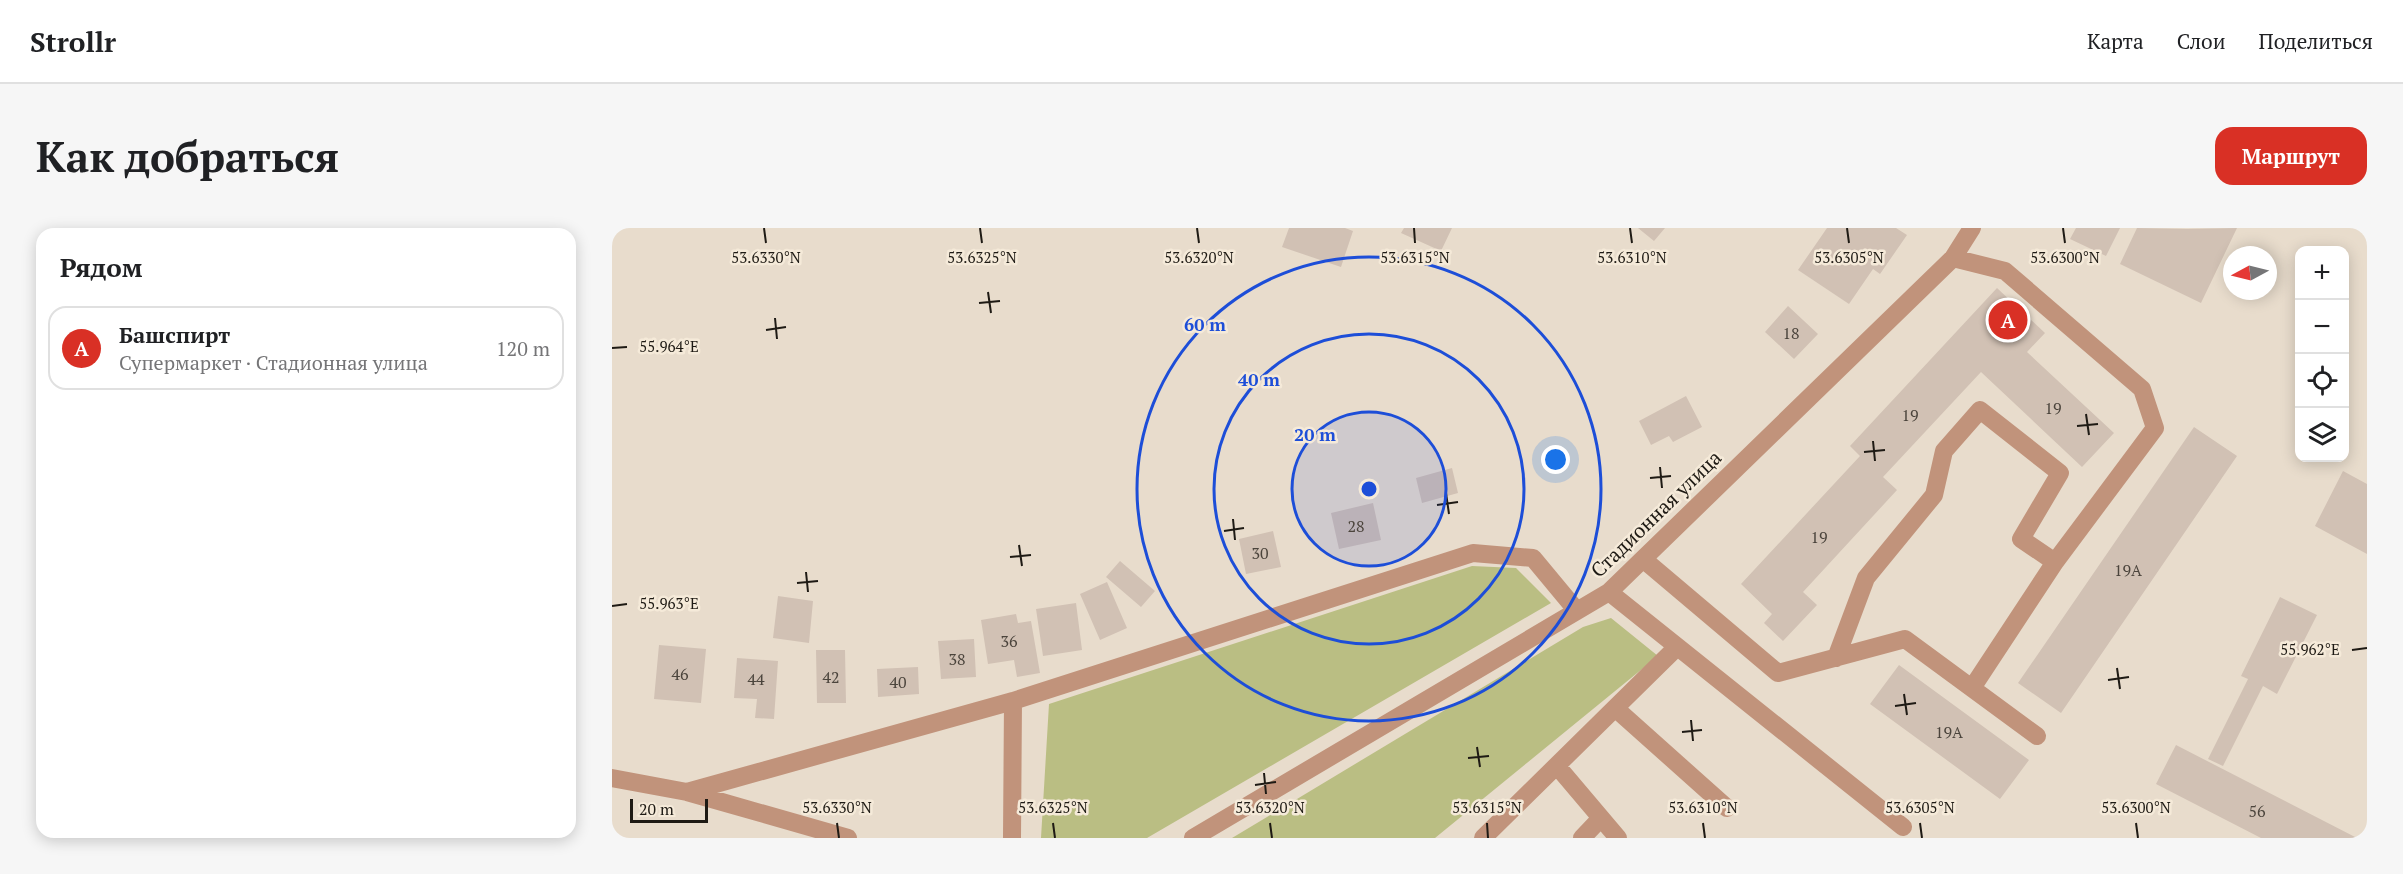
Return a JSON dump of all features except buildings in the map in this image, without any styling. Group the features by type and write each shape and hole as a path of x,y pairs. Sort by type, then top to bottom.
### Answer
{"street":[{"name":"Стадионная улица","path":"1193,838 1609,592 1953,258 1972,228"},
{"path":"1953,258 2005,271 2142,388 2155,428 2055,562 1972,688"},
{"path":"1836,658 1866,578 1934,495 1944,452 1980,410 2060,473 2021,538 2055,562"},
{"path":"687,792 1013,701 1473,553 1533,558 1577,611"},
{"path":"1643,559 1778,673 1905,639 2037,736"},
{"path":"1609,592 1903,827"},
{"path":"1483,838 1677,647"},
{"path":"1012,838 1013,701"},
{"path":"1615,708 1727,808"},
{"path":"1557,766 1617,838"},
{"path":"612,778 687,792 848,838"},
{"path":"1582,838 1601,818"}],"green space":[{"path":"1472,566 1516,568 1551,603 1147,838 1041,838 1049,704"},
{"path":"1611,618 1658,656 1435,838 1232,838 1583,627"}],"place":[{"name":"Башспирт","path":"2008,320"}]}
